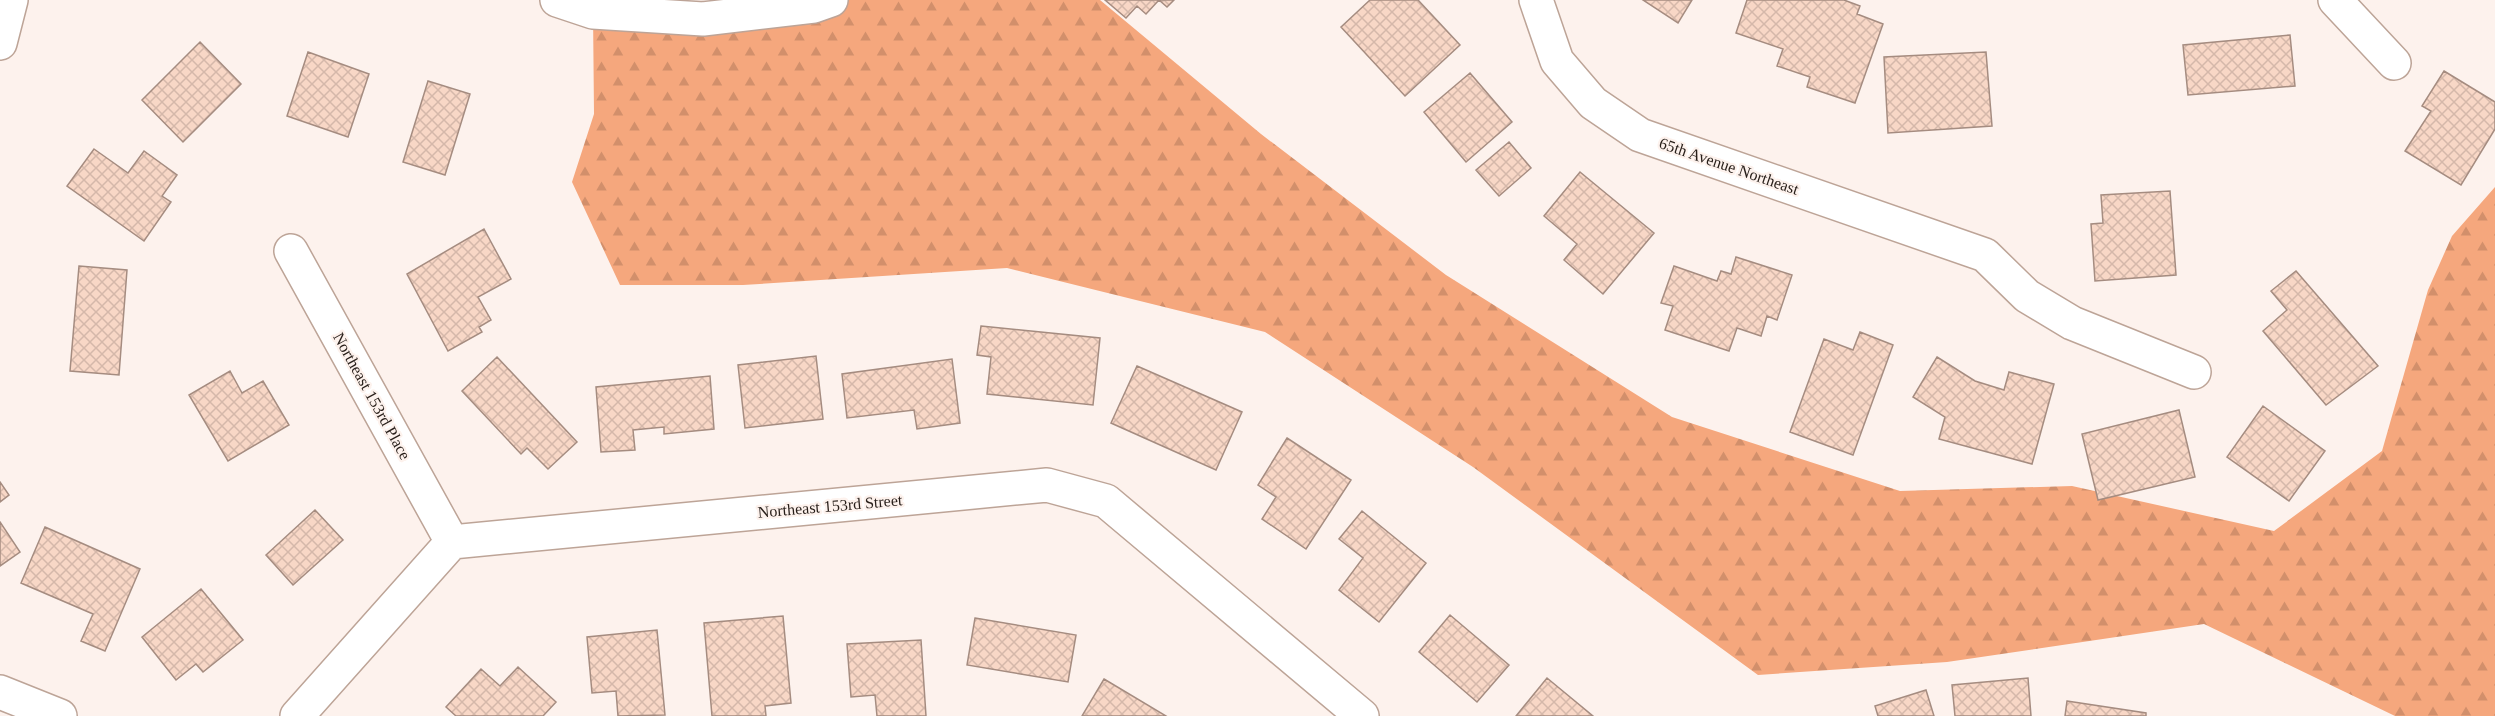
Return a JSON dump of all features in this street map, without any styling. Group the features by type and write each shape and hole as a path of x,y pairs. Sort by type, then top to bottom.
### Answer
{"street":[{"path":"0,43 11,0"},
{"path":"557,0 593,12 703,18 814,6 831,0"},
{"name":"65th Avenue Northeast","path":"1536,0 1557,61 1593,103 1640,135 1985,255 2027,296 2072,323 2194,372"},
{"path":"2335,0 2394,63"},
{"name":"Northeast 153rd Place","path":"291,251 452,542"},
{"name":"Northeast 153rd Street","path":"452,542 1047,485 1106,501 1362,716"},
{"path":"297,716 452,542"},
{"path":"0,692 60,716"}],"green space":[{"path":"831,0 1100,0 1261,134 1446,275 1672,417 1900,491 2072,486 2274,531 2382,451 2428,290 2452,236 2495,187 2495,716 2395,716 2204,624 1947,662 1758,675 1473,467 1265,332 1007,268 743,285 620,285 572,182 594,114 593,12"}],"building":[{"path":"1105,0 1159,0 1146,14 1137,6 1126,18"},
{"path":"1159,0 1174,0 1167,7"},
{"path":"1370,0 1418,0 1460,45 1405,96 1341,27"},
{"path":"1643,0 1692,0 1678,23"},
{"path":"1747,0 1844,0 1860,6 1857,14 1883,24 1855,103 1807,87 1810,77 1777,66 1783,49 1736,33"},
{"path":"2290,35 2295,86 2188,95 2183,45"},
{"path":"200,42 241,84 183,142 142,100"},
{"path":"308,52 369,74 348,137 287,116"},
{"path":"1986,52 1992,126 1888,133 1884,57"},
{"path":"2444,71 2495,102 2495,129 2461,185 2405,151 2431,111 2422,106"},
{"path":"1470,73 1512,122 1466,162 1424,112"},
{"path":"428,81 470,94 445,175 403,162"},
{"path":"1509,142 1531,168 1499,196 1476,170"},
{"path":"94,149 128,173 144,151 177,175 162,196 171,202 144,241 67,186"},
{"path":"1580,172 1654,233 1603,294 1564,260 1577,244 1544,216"},
{"path":"2170,191 2176,275 2095,281 2091,224 2103,223 2101,195"},
{"path":"484,229 511,279 478,297 491,320 479,327 482,332 448,351 407,274"},
{"path":"1736,257 1792,275 1777,320 1767,316 1761,336 1737,328 1729,351 1665,330 1673,306 1661,303 1674,266 1717,281 1721,271 1731,274"},
{"path":"79,266 127,270 119,375 70,371"},
{"path":"2296,271 2378,366 2326,405 2263,331 2287,310 2271,291"},
{"path":"981,326 1100,338 1093,405 987,394 991,357 977,355"},
{"path":"1860,332 1893,345 1853,455 1790,432 1824,339 1853,350"},
{"path":"816,356 823,419 745,428 738,365"},
{"path":"497,357 577,442 548,469 527,448 521,454 462,391"},
{"path":"1937,357 1975,381 2004,390 2009,372 2054,384 2032,464 1939,439 1945,417 1913,397"},
{"path":"952,359 960,423 917,429 914,410 847,418 842,374"},
{"path":"1137,366 1242,412 1216,470 1111,423"},
{"path":"230,371 242,393 263,381 289,425 228,461 189,395"},
{"path":"710,376 714,429 664,434 664,427 633,430 635,450 601,452 596,387"},
{"path":"2263,406 2325,451 2289,501 2227,457"},
{"path":"2179,410 2195,477 2098,500 2082,434"},
{"path":"1287,438 1351,480 1306,549 1262,519 1276,497 1258,485"},
{"path":"0,482 9,495 0,502"},
{"path":"315,510 343,540 293,585 266,555"},
{"path":"1362,511 1426,563 1379,622 1339,590 1363,558 1339,539"},
{"path":"0,522 20,552 0,566"},
{"path":"45,527 140,569 105,651 81,641 93,614 21,583"},
{"path":"201,589 243,640 203,672 196,664 176,680 142,637"},
{"path":"1450,615 1509,665 1477,702 1419,652"},
{"path":"783,616 791,703 765,706 766,716 712,716 704,623"},
{"path":"975,618 1076,635 1068,682 967,665"},
{"path":"657,630 665,715 618,716 616,691 592,693 587,637"},
{"path":"921,640 926,716 877,716 875,695 851,697 847,644"},
{"path":"518,667 556,702 543,716 456,716 446,707 481,669 500,686"},
{"path":"1547,678 1593,716 1516,716"},
{"path":"2028,678 2031,716 1955,716 1952,685"},
{"path":"1104,679 1166,716 1082,716"},
{"path":"1926,690 1934,716 1878,716 1875,706"},
{"path":"2067,701 2146,713 2146,716 2065,716"}]}
